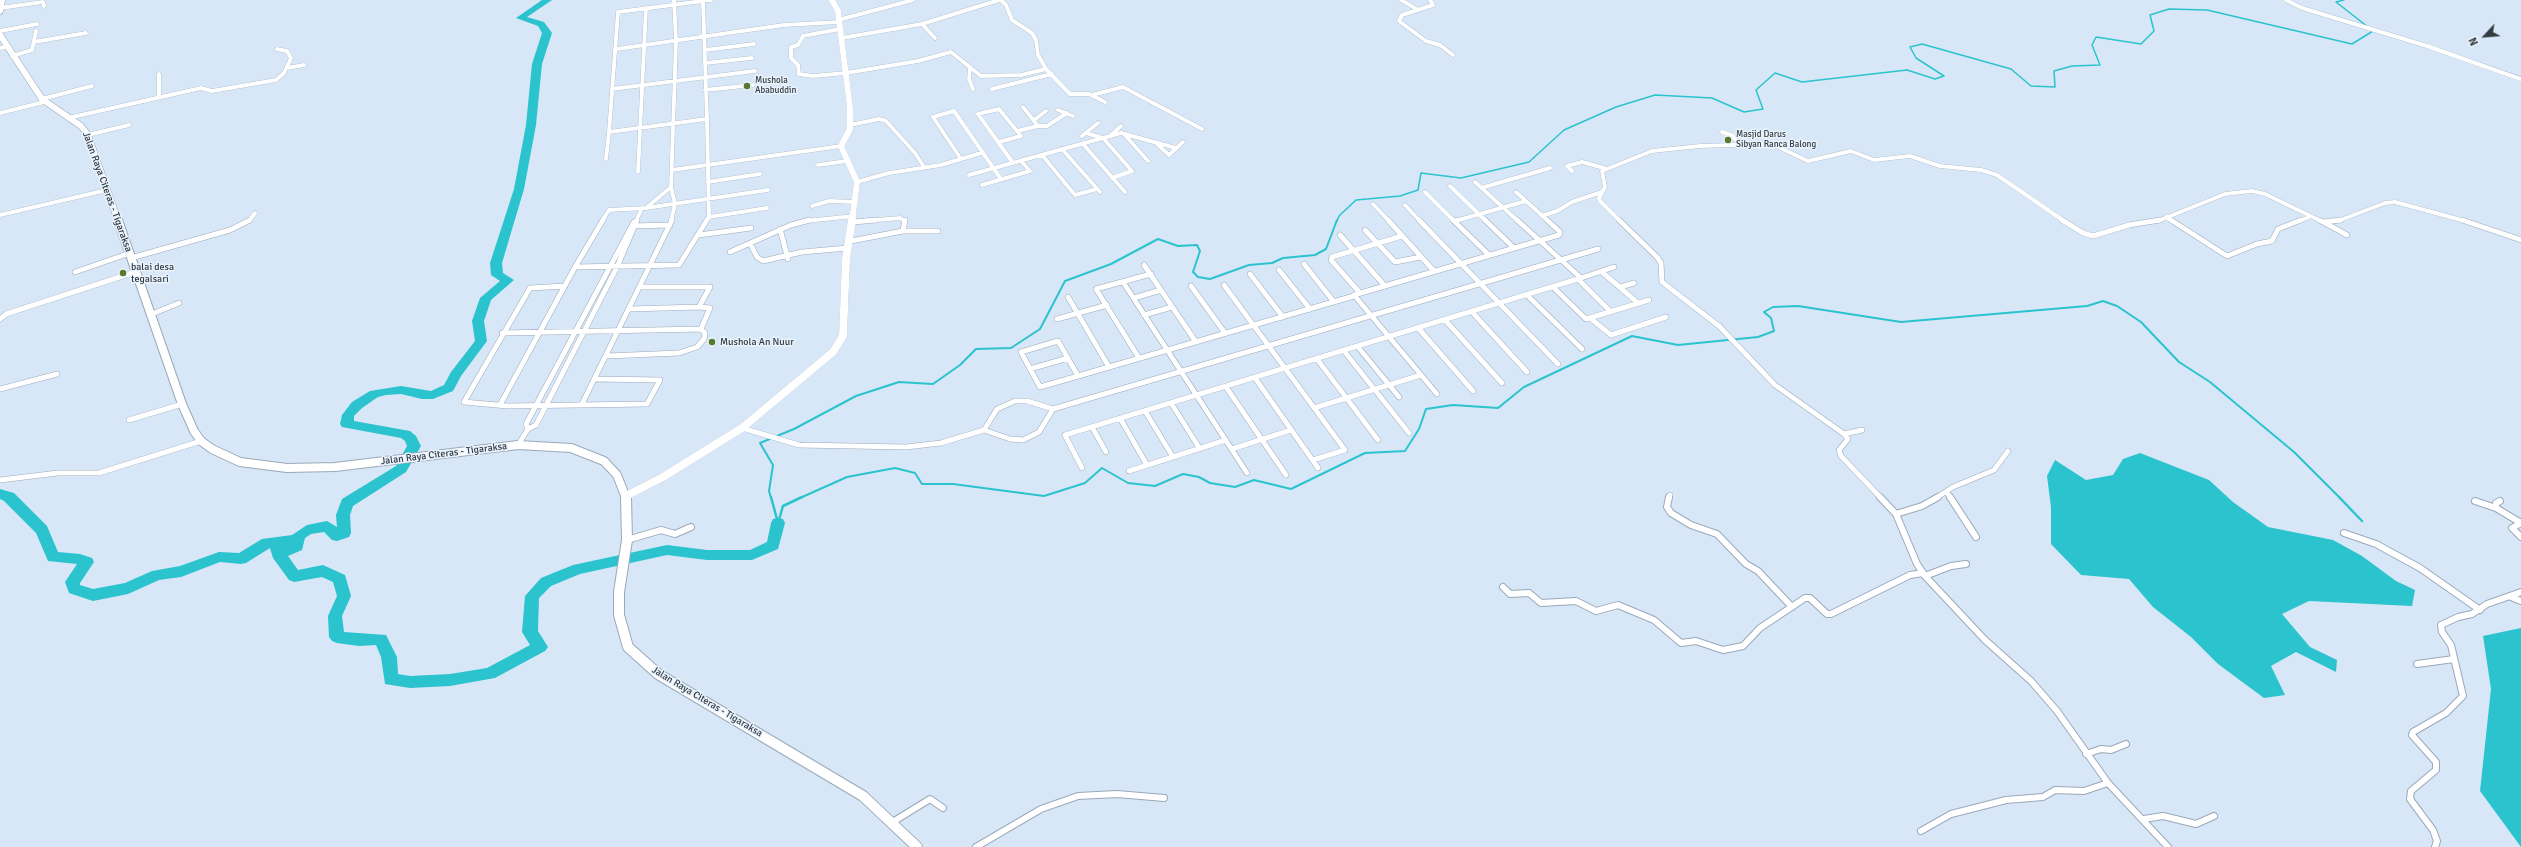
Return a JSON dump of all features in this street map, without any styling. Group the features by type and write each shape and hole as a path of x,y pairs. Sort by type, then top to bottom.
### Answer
{"main road":[{"path":"0,11 1,0"},
{"name":"Jalan Raya Citeras - Tigaraksa","path":"0,35 3,48 12,56 43,101 83,128 88,135 135,272 152,314 182,404 194,431 201,441 226,456 254,465 273,468 323,468 518,446 571,448 595,456 612,468 623,485 626,496 626,543 619,592 619,615 626,642 636,656 658,674 863,796 917,847"}],"street":[{"path":"606,159 617,48 618,12 675,2 711,0"},
{"path":"626,496 663,478 742,428 774,398 823,362 840,343 844,329 849,244 854,219 857,182 846,161 841,146 850,125 842,38 838,11 832,0"},
{"path":"913,0 803,36 798,45 791,47 791,58 798,65 801,75 846,73 918,61 951,52 975,73 988,77 1021,75 1046,69"},
{"path":"842,38 922,24 1000,0 1006,5 1012,20 1032,34 1036,40 1038,55 1046,69 1070,94 1092,95 1123,87 1202,128"},
{"path":"1401,0 1418,10"},
{"path":"1430,0 1433,5 1402,15 1399,21 1426,41 1440,45 1448,53 1453,55"},
{"path":"2286,0 2302,8 2388,34 2521,79"},
{"path":"575,267 679,265 699,235 708,217 707,119 703,1"},
{"path":"0,8 44,2 44,6"},
{"path":"582,404 596,379 618,331 651,266 670,225 675,204 671,187 676,41 675,2"},
{"path":"638,172 646,8"},
{"path":"0,31 37,24"},
{"path":"617,48 784,25 839,24"},
{"path":"922,24 935,38"},
{"path":"12,56 30,51 34,42 36,31"},
{"path":"34,42 86,33"},
{"path":"705,50 754,44"},
{"path":"68,118 201,88 212,91 272,82 281,78 287,68 290,55 285,50 277,49"},
{"path":"705,63 752,58"},
{"path":"287,68 304,65"},
{"path":"970,69 969,79 973,89"},
{"path":"612,89 756,70"},
{"path":"159,74 159,97"},
{"path":"992,89 1052,74"},
{"path":"705,90 753,85"},
{"path":"0,113 92,86"},
{"path":"1092,95 1105,102"},
{"path":"1023,107 1038,126"},
{"path":"999,142 1021,136 999,109 978,114 1014,163"},
{"path":"1058,110 1073,116"},
{"path":"961,159 933,117 954,111 981,153 1001,179"},
{"path":"1034,120 1046,111"},
{"path":"1017,131 1038,126 1047,126 1068,114"},
{"path":"609,132 707,119"},
{"path":"850,125 879,119 886,121 915,153 924,167"},
{"path":"1082,136 1098,123"},
{"path":"88,135 129,125"},
{"path":"1109,136 1121,126"},
{"path":"1722,132 1733,136 1738,144"},
{"path":"1086,133 1103,138 1132,171 1112,178"},
{"path":"1123,134 1148,161"},
{"path":"970,175 1109,136 1123,134 1176,148"},
{"path":"1134,145 1148,141"},
{"path":"1156,143 1169,155 1183,142"},
{"path":"1083,144 1125,192"},
{"path":"1572,171 1567,166 1582,162 1604,168 1652,151 1738,144 1747,146 1771,144 1808,161 1851,151 1874,160 1910,156 1940,166 1981,170 1997,176 2059,218 2083,233 2093,236 2119,227 2150,223 2225,194 2252,191 2265,194 2347,235"},
{"path":"672,170 841,146"},
{"path":"1042,155 1075,196 1098,191 1062,149"},
{"path":"857,182 961,159 981,153"},
{"path":"818,165 846,161"},
{"path":"982,185 1030,171 1021,161"},
{"path":"1481,188 1524,174 1550,168"},
{"path":"1604,168 1602,171 1605,187 1600,201 1660,260 1662,282 1719,326 1741,351 1775,385 1844,434 1848,439 1839,450 1841,456 1896,514 1924,575 1985,640 2031,681 2057,711 2086,754 2108,782 2144,819 2168,847"},
{"path":"708,182 760,174"},
{"path":"1475,182 1538,241 1561,260 1611,312"},
{"path":"1450,186 1514,248"},
{"path":"518,446 528,429 536,424 546,405 609,267 633,225 644,208 671,187"},
{"path":"0,215 107,190"},
{"path":"500,405 575,267 608,210 644,208 768,190"},
{"path":"1425,192 1489,255"},
{"path":"1078,376 1058,341 1021,352 1040,387 1334,302 1538,241 1560,233 1516,192"},
{"path":"1542,216 1557,212 1572,202 1602,192"},
{"path":"812,206 829,201 856,202"},
{"path":"1455,221 1526,201"},
{"path":"2323,222 2338,221 2390,202 2462,220 2521,240"},
{"path":"1373,204 1434,271"},
{"path":"1405,205 1460,264 1500,303 1558,364"},
{"path":"708,217 767,208"},
{"path":"75,272 230,230 249,221 255,213"},
{"path":"2166,217 2227,256 2257,244 2272,241 2278,229 2309,217"},
{"path":"730,252 780,229 814,219 900,218 905,220 903,231"},
{"path":"633,225 670,225"},
{"path":"528,429 526,424 616,267 633,225"},
{"path":"699,235 751,228"},
{"path":"780,229 788,257"},
{"path":"1366,230 1396,262 1421,257"},
{"path":"750,243 761,260 788,257 903,231 938,231"},
{"path":"1340,235 1385,286"},
{"path":"1360,293 1331,258 1402,236"},
{"path":"984,430 990,417 997,409 1015,401 1027,401 1053,409 1371,317 1480,283 1598,249"},
{"path":"1304,264 1334,302"},
{"path":"1144,265 1196,342"},
{"path":"1082,468 1065,435 1390,338 1614,267"},
{"path":"1279,270 1310,309"},
{"path":"0,319 6,314 135,272"},
{"path":"1602,272 1638,304"},
{"path":"1139,358 1096,289 1150,274"},
{"path":"1250,274 1283,317"},
{"path":"1123,282 1247,473"},
{"path":"1620,287 1634,283"},
{"path":"1224,285 1345,450 1313,460"},
{"path":"565,286 530,288 502,333 464,401 466,403 536,406 647,404 660,380 596,379"},
{"path":"1191,286 1225,333"},
{"path":"641,287 710,287 699,307"},
{"path":"1553,287 1584,318 1590,318 1649,300"},
{"path":"1134,298 1161,290"},
{"path":"1527,295 1582,349"},
{"path":"1354,296 1437,394"},
{"path":"1068,297 1109,367"},
{"path":"152,314 179,303"},
{"path":"1057,319 1107,305"},
{"path":"1144,314 1172,307"},
{"path":"629,309 710,308 701,329"},
{"path":"1472,312 1527,372"},
{"path":"1590,318 1604,332 1611,335 1666,317"},
{"path":"1445,320 1502,383"},
{"path":"502,333 701,329 705,333 701,344 683,352 607,356"},
{"path":"1418,329 1473,391"},
{"path":"1358,347 1399,397"},
{"path":"1344,351 1408,433"},
{"path":"1030,369 1068,358"},
{"path":"1316,359 1378,440"},
{"path":"0,390 57,374"},
{"path":"1314,408 1421,375"},
{"path":"1255,378 1318,468"},
{"path":"1226,386 1286,475"},
{"path":"1171,403 1200,449"},
{"path":"129,420 182,404"},
{"path":"742,428 788,443 806,445 906,447 941,443 984,430 1017,440 1030,438 1044,426 1053,409"},
{"path":"1145,411 1173,457"},
{"path":"1120,418 1147,465"},
{"path":"1092,427 1106,452"},
{"path":"1232,449 1292,430"},
{"path":"1844,434 1862,430"},
{"path":"1129,471 1226,440"},
{"path":"0,480 58,473 100,473 201,441"},
{"path":"1896,514 1922,506 1947,493 1954,487 1994,470 2002,462 2008,451"},
{"path":"1947,493 1976,538"},
{"path":"1670,495 1667,507 1671,513 1691,525 1717,534 1746,564 1758,571 1792,607"},
{"path":"2496,508 2496,503 2500,500"},
{"path":"2475,501 2496,508 2521,523 2512,528 2521,537"},
{"path":"626,543 661,530 675,534 691,527"},
{"path":"2344,533 2376,544 2420,568 2480,610"},
{"path":"1504,587 1510,594 1529,593 1541,603 1576,601 1596,611 1618,605 1654,620 1681,643 1696,641 1723,650 1743,646 1760,628 1808,598 1831,614 1910,575 1924,575 1951,566 1966,564"},
{"path":"2435,847 2437,841 2433,830 2414,807 2410,799 2411,791 2436,770 2436,762 2412,735 2414,732 2446,713 2463,696 2451,645 2442,632 2441,625 2480,610 2487,604 2511,597 2521,592"},
{"path":"2511,597 2521,601"},
{"path":"2417,664 2454,659"},
{"path":"2086,754 2101,749 2111,750 2126,744"},
{"path":"1922,831 1951,814 2006,800 2043,797 2055,790 2084,791 2108,782"},
{"path":"976,847 1041,809 1078,796 1117,794 1164,798"},
{"path":"891,823 930,799 943,808"},
{"path":"2144,819 2152,816 2163,816 2196,824 2214,816"}],"water":[{"path":"2140,453 2209,480 2233,502 2268,527 2333,540 2362,556 2396,581 2415,590 2412,606 2309,601 2282,614 2310,647 2337,660 2336,672 2296,652 2271,666 2285,695 2264,698 2218,664 2191,637 2153,607 2129,579 2081,575 2051,544 2051,507 2047,476 2055,460 2086,480 2113,475 2123,459"},
{"path":"2521,628 2521,847 2480,791 2491,689 2483,636"}],"waterway":[{"path":"279,554 297,546 298,536 307,530 327,526 337,536 344,533 343,515 347,503 401,469 414,446 411,439 405,434 347,424 348,415 357,405 374,394 386,391 401,390 422,395 433,395 449,388 455,375 481,341 478,321 486,298 508,280 497,275 496,263 519,189 531,125 537,64 547,33 541,24 520,18 548,0"},
{"path":"2344,0 2336,2 2368,27"},
{"path":"1337,221 1339,216 1356,200 1400,196 1418,190 1421,173 1461,178 1529,162 1564,130 1616,107 1655,95 1712,98 1744,112 1763,109 1756,90 1775,73 1802,82 1907,70 1935,79 1944,76 1916,58 1910,47 1922,44 2011,69 2031,86 2055,87 2054,71 2072,66 2100,65 2092,45 2096,37 2141,44 2154,31 2150,15 2169,9 2207,10 2352,44 2373,31"},
{"path":"771,498 769,491 773,465 760,443 794,429 856,396 899,382 933,384 960,365 976,349 1011,348 1040,329 1065,281 1111,264 1158,239 1178,246 1197,245 1200,251 1193,272 1198,277 1210,279 1249,265 1272,263 1283,258 1315,255 1326,249 1337,220"},
{"path":"800,498 847,477 895,468 915,473 922,484 953,484 1044,496 1085,483 1102,468 1128,483 1155,486 1183,474 1199,477 1210,483 1235,487 1254,480 1291,489 1365,453 1405,451 1419,429 1426,409 1453,405 1498,408 1524,387 1632,336 1678,345 1758,337 1774,331 1771,318 1764,312 1773,307 1798,306 1901,322 2087,306 2103,301 2117,306 2141,322 2179,362 2210,382 2294,452 2339,497"},
{"path":"0,494 9,497 42,530 53,557 80,559 87,562 72,582 74,589 93,595 128,588 157,575 181,571 219,557 241,559 267,543 288,539 276,550 279,554"},
{"path":"771,497 778,523 783,506 802,497"},
{"path":"2339,497 2362,521"},
{"path":"279,554 294,576 323,571 340,579 344,596 335,616 337,637 359,640 381,639 389,657 391,679 410,682 450,680 490,674 540,647 530,632 532,596 546,582 578,569 667,550 707,555 752,555 773,545 778,523"}],"place":[{"name":"Mushola Ababuddin","path":"747,86"},
{"name":"Masjid Darus Sibyan Ranca Balong","path":"1728,140"},
{"name":"balai desa tegalsari","path":"123,273"},
{"name":"Mushola An Nuur","path":"712,342"}]}
